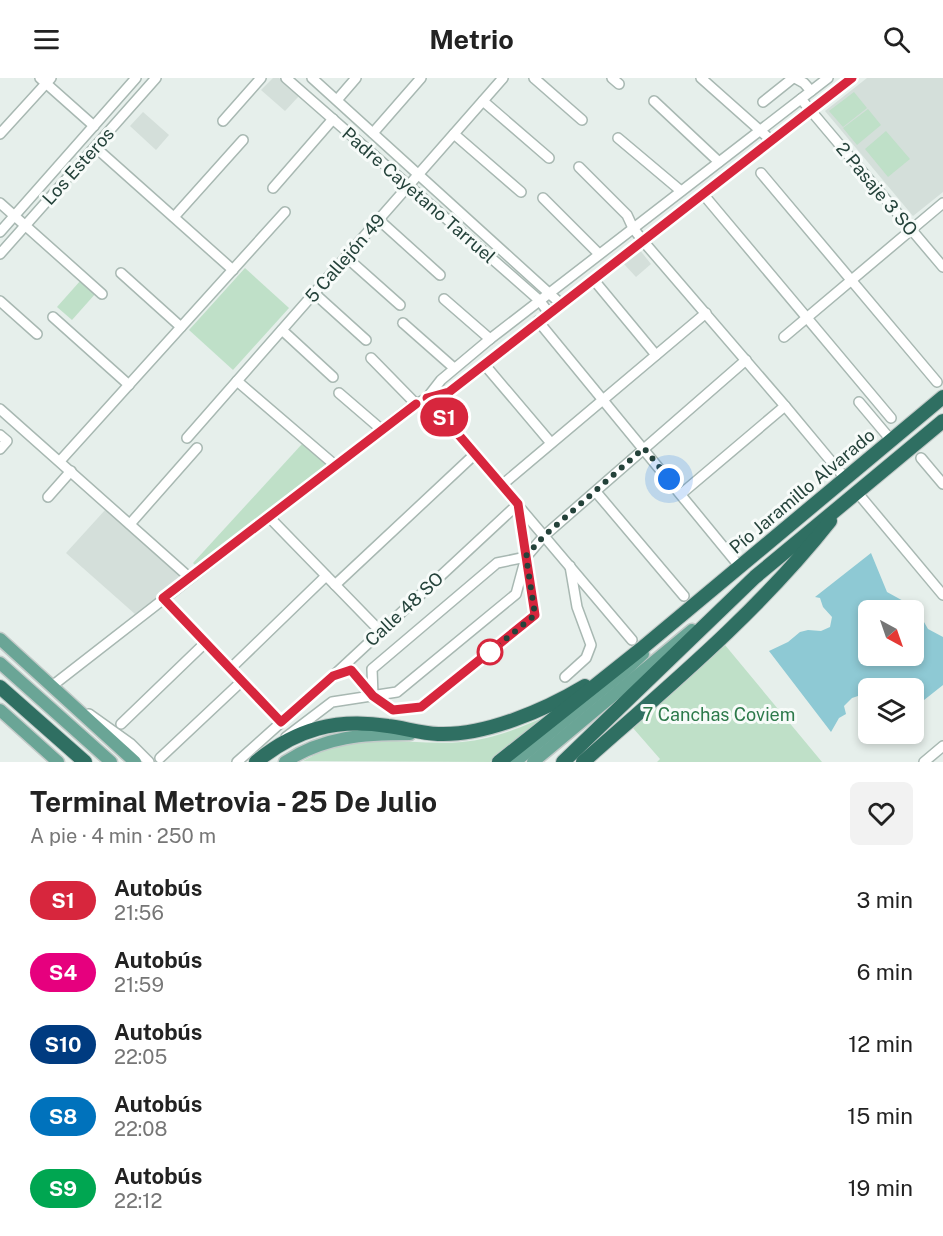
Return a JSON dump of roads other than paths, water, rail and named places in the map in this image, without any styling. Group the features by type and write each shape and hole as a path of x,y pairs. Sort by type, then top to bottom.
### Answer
{"highway":[{"name":"Pío Jaramillo Alvarado","path":"637,644 684,614 943,397"},
{"name":"Pío Jaramillo Alvarado","path":"568,760 755,577 852,494 943,421"},
{"path":"583,762 748,613 787,572 852,494"},
{"path":"256,762 272,749 307,731 336,723 370,723 438,734 482,728 543,707 582,687 637,644"},
{"path":"499,762 637,644"},
{"path":"2,688 84,762"}],"main road":[{"path":"515,762 580,716 755,577"},
{"path":"533,762 684,614"},
{"path":"0,639 135,762"},
{"path":"0,663 111,762"},
{"path":"0,710 58,762"},
{"path":"91,723 124,762"},
{"path":"285,762 312,746 340,738 438,734"}],"street":[{"name":"Los Esteros","path":"0,232 136,78"},
{"name":"Los Esteros","path":"0,254 156,78"},
{"path":"223,121 261,78"},
{"name":"Padre Cayetano Tarruel","path":"286,78 539,300 549,313"},
{"name":"Padre Cayetano Tarruel","path":"312,78 561,304"},
{"path":"337,100 356,78"},
{"path":"373,133 421,78"},
{"name":"5 Callejón 49","path":"187,438 503,78"},
{"path":"534,78 582,120"},
{"path":"702,78 772,141"},
{"path":"763,102 794,78 812,91"},
{"path":"427,398 441,380 490,339 828,78"},
{"path":"150,762 130,744 52,686 416,404 427,398 449,392 852,78"},
{"path":"0,134 4,122 46,80 94,126"},
{"name":"2 Pasaje 3 SO","path":"801,99 943,267"},
{"path":"483,101 549,158"},
{"path":"654,101 719,162"},
{"path":"273,188 333,119"},
{"path":"454,134 520,192"},
{"path":"618,138 681,191"},
{"path":"174,217 243,140"},
{"path":"95,147 233,270"},
{"path":"579,166 627,215 643,241 845,478"},
{"path":"761,173 937,382"},
{"path":"704,194 891,418"},
{"path":"543,198 599,254"},
{"path":"0,203 102,294"},
{"path":"784,337 943,203"},
{"path":"60,461 285,212"},
{"path":"379,220 440,275"},
{"path":"346,257 400,305"},
{"path":"121,273 181,327"},
{"path":"593,279 656,355"},
{"path":"314,293 366,340"},
{"path":"444,299 490,339"},
{"path":"0,301 37,334"},
{"path":"502,485 706,314"},
{"path":"53,317 129,385"},
{"path":"538,321 740,567"},
{"path":"402,323 454,368"},
{"path":"282,330 333,377"},
{"path":"371,358 416,404"},
{"path":"272,749 317,711 332,702 397,692 516,594 526,556 544,536 746,360"},
{"path":"484,364 551,444"},
{"path":"237,381 336,466"},
{"path":"339,393 381,430"},
{"path":"427,398 637,644"},
{"path":"859,402 891,440"},
{"path":"681,494 785,406"},
{"path":"0,409 190,578"},
{"path":"0,435 7,441 0,450"},
{"path":"130,524 197,448"},
{"path":"335,585 475,454"},
{"path":"921,458 943,484"},
{"path":"48,497 71,471"},
{"path":"596,492 684,596"},
{"path":"852,494 943,594"},
{"path":"333,676 351,670 373,696 393,710 421,707 535,615 518,504"},
{"name":"Calle 48 SO","path":"237,762 518,504"},
{"path":"269,517 380,631"},
{"path":"373,696 372,669 497,563 526,556"},
{"path":"565,677 586,658 591,645 577,607 570,566"},
{"path":"230,669 326,576"},
{"path":"163,598 281,722"},
{"path":"121,724 205,643"},
{"path":"160,758 242,681"},
{"path":"924,762 943,746"}],"water":[{"path":"871,553 887,592 902,600 858,600 858,666 924,666 924,622 928,629 943,637 943,685 924,700 924,678 858,678 858,696 852,698 844,706 846,714 839,718 831,732 769,651 788,642 800,632 821,631 830,627 832,617 823,607 820,598 815,597"}],"park label":[{"name":"7 Canchas Coviem","path":"719,714"}]}
